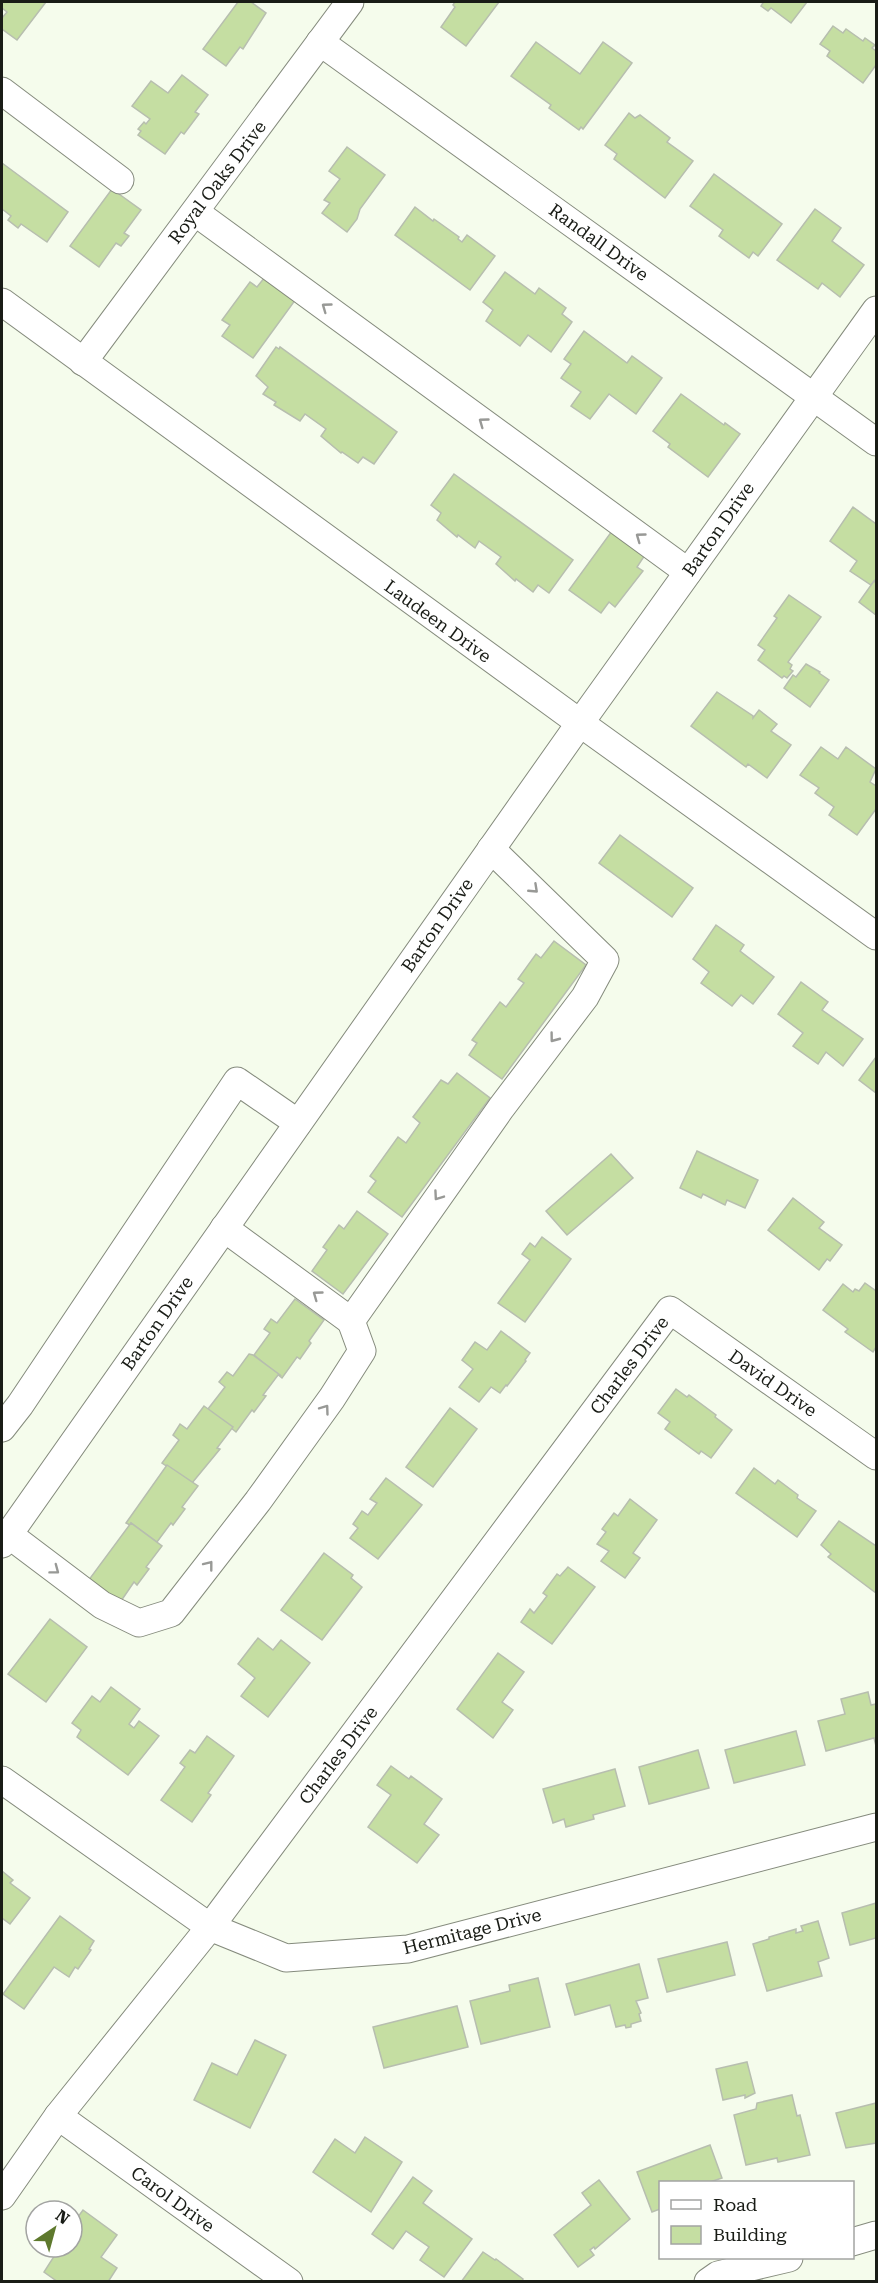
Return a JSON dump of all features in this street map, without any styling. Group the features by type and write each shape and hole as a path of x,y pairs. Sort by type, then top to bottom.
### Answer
{"street":[{"name":"Royal Oaks Drive","path":"83,362 350,2"},
{"name":"Randall Drive","path":"320,42 876,442"},
{"path":"2,91 120,180"},
{"path":"195,212 688,572"},
{"name":"Barton Drive","path":"5,1539 580,723 876,310"},
{"name":"Laudeen Drive","path":"5,312 83,362 876,936"},
{"path":"351,1321 501,1108 585,997 605,960 491,849"},
{"path":"2,1428 20,1405 237,1081 298,1123"},
{"path":"5,1539 102,1605 139,1623 171,1613 258,1501 332,1398 362,1351 351,1321 224,1228"},
{"name":"David Drive","path":"670,1310 876,1456"},
{"name":"Charles Drive","path":"2,2196 58,2116 210,1927 670,1310"},
{"name":"Hermitage Drive","path":"2,1780 210,1927 286,1958 408,1949 876,1827"},
{"name":"Carol Drive","path":"58,2116 289,2282"},
{"path":"854,2241 876,2235"},
{"path":"708,2282 718,2276 785,2259"}],"building":[{"path":"2,2 46,2 17,40 2,29 2,18 7,12 2,8"},
{"path":"238,2 251,2 266,13 243,49 240,47 226,66 203,49"},
{"path":"455,2 499,2 466,46 441,27 455,7 453,5"},
{"path":"761,2 807,2 791,23 771,8 768,11 761,6 763,3"},
{"path":"833,26 843,33 846,29 863,41 865,38 875,45 872,48 876,51 876,65 863,83 827,56 830,51 820,44"},
{"path":"536,42 580,74 603,42 632,63 583,129 581,127 579,130 549,108 551,105 511,76"},
{"path":"182,75 208,95 195,112 199,114 184,134 181,132 165,154 138,135 141,131 138,129 150,119 132,106 151,81 168,93"},
{"path":"629,113 635,118 640,115 670,138 667,142 693,161 665,198 614,159 617,154 605,145"},
{"path":"347,147 385,175 360,209 357,219 347,232 322,213 330,203 324,200 340,179 329,171"},
{"path":"2,163 68,212 47,242 21,224 18,228 8,220 11,216 2,209"},
{"path":"714,174 782,224 758,256 753,252 749,258 719,236 723,230 690,206"},
{"path":"112,189 141,210 124,233 129,236 121,246 116,243 99,267 70,246"},
{"path":"415,207 459,237 458,239 462,242 467,235 495,256 470,290 395,235"},
{"path":"815,209 841,228 832,241 864,265 840,297 822,283 818,289 777,260"},
{"path":"505,272 535,294 539,288 566,308 562,314 572,322 551,352 528,335 520,346 486,321 493,310 483,302"},
{"path":"265,277 296,299 253,358 222,336 230,325 222,320 250,282 257,287"},
{"path":"584,331 627,363 632,356 662,378 636,414 609,394 590,419 571,406 581,392 561,378 571,364 564,359"},
{"path":"276,347 279,349 280,347 397,432 374,464 363,457 358,463 341,453 321,436 326,429 305,414 300,421 274,405 276,402 263,394 268,387 256,376"},
{"path":"681,394 740,434 708,477 668,447 670,444 653,431"},
{"path":"454,474 573,560 549,593 538,585 533,592 516,579 515,581 496,564 501,557 479,541 475,548 458,535 457,537 437,520 441,513 431,505"},
{"path":"853,507 876,524 876,579 871,585 850,571 857,561 830,541"},
{"path":"612,531 645,555 637,567 643,571 615,607 609,602 601,613 569,590"},
{"path":"874,581 876,583 876,615 859,602"},
{"path":"789,595 821,617 788,662 792,665 790,669 793,671 787,678 784,676 782,678 758,660 765,650 758,645 777,618 774,616"},
{"path":"806,664 829,680 810,707 784,688 793,675 796,677"},
{"path":"717,692 753,718 759,710 777,724 771,731 791,745 767,778 748,764 746,767 691,726"},
{"path":"821,747 838,759 846,747 876,769 870,782 876,786 876,809 857,835 829,815 834,807 815,793 819,788 800,775"},
{"path":"620,835 693,888 672,917 599,863"},
{"path":"716,925 744,945 740,951 774,977 753,1004 741,995 732,1006 701,983 709,972 693,959"},
{"path":"554,941 586,965 502,1079 469,1055 477,1043 472,1040 500,1002 506,1007 524,983 518,979 536,954 541,958"},
{"path":"801,982 828,1002 822,1010 863,1039 843,1066 826,1052 818,1064 793,1046 803,1033 778,1014"},
{"path":"876,1057 876,1093 859,1080"},
{"path":"457,1073 490,1098 402,1217 368,1192 376,1181 370,1176 398,1137 406,1143 420,1123 413,1117 441,1080 448,1084"},
{"path":"697,1151 758,1180 745,1208 727,1200 725,1205 703,1194 701,1198 680,1188"},
{"path":"611,1154 633,1178 567,1235 546,1211"},
{"path":"793,1198 824,1222 819,1228 842,1245 830,1261 827,1259 819,1270 768,1230"},
{"path":"357,1211 388,1234 343,1294 312,1271 327,1250 323,1247 339,1225 344,1229"},
{"path":"542,1237 571,1259 525,1322 498,1303 530,1260 522,1254 530,1243 535,1247"},
{"path":"865,1283 876,1291 876,1347 873,1352 845,1332 848,1329 823,1310 843,1284 853,1292 855,1289 859,1291"},
{"path":"295,1299 324,1320 300,1359 297,1357 282,1378 254,1355 270,1333 264,1329 271,1319 277,1323"},
{"path":"501,1331 530,1353 500,1393 491,1387 479,1402 459,1387 473,1369 462,1360 475,1342 487,1350"},
{"path":"249,1354 280,1375 263,1395 266,1396 254,1412 252,1410 236,1432 208,1409 225,1387 219,1382 227,1372 233,1376"},
{"path":"676,1389 687,1397 689,1395 732,1430 711,1458 701,1451 699,1454 665,1429 670,1422 658,1413"},
{"path":"204,1406 233,1427 217,1448 220,1449 192,1483 162,1463 179,1440 173,1435 180,1424 187,1429"},
{"path":"450,1408 477,1429 433,1487 406,1467"},
{"path":"167,1465 198,1486 182,1507 185,1509 157,1542 131,1523 130,1525 126,1523"},
{"path":"754,1468 775,1484 778,1480 798,1495 797,1498 816,1511 797,1537 736,1493"},
{"path":"386,1478 422,1505 378,1559 350,1538 358,1528 353,1524 362,1511 368,1515 377,1503 370,1499"},
{"path":"630,1499 657,1520 633,1553 640,1558 625,1578 601,1561 609,1551 597,1544 606,1532 602,1529 614,1513 618,1516"},
{"path":"839,1521 876,1546 876,1593 828,1557 831,1554 821,1545"},
{"path":"131,1523 162,1546 146,1567 149,1569 137,1585 134,1582 119,1604 88,1581"},
{"path":"324,1553 353,1575 351,1578 362,1587 322,1640 281,1610"},
{"path":"568,1567 595,1587 552,1644 521,1622 530,1609 534,1613 547,1596 543,1593 557,1574 560,1576"},
{"path":"50,1619 87,1647 46,1702 8,1674"},
{"path":"258,1638 273,1650 281,1640 310,1663 268,1717 241,1696 255,1678 238,1664"},
{"path":"498,1653 524,1672 502,1702 513,1710 493,1738 457,1709"},
{"path":"111,1687 140,1709 129,1724 134,1728 139,1721 159,1736 128,1775 77,1737 81,1730 72,1723 92,1696 100,1702"},
{"path":"868,1692 871,1705 876,1704 876,1746 874,1738 826,1751 818,1721 845,1714 841,1699"},
{"path":"796,1731 805,1765 734,1783 725,1750"},
{"path":"207,1736 234,1756 208,1793 211,1795 192,1822 161,1800 185,1767 180,1763 190,1750 195,1753"},
{"path":"698,1750 709,1788 649,1804 639,1767"},
{"path":"391,1766 409,1779 411,1776 442,1799 424,1824 439,1835 417,1863 368,1827 391,1795 377,1785"},
{"path":"615,1769 625,1806 593,1815 594,1819 566,1827 564,1819 553,1823 543,1789"},
{"path":"2,1871 13,1880 10,1883 30,1898 10,1924 2,1918"},
{"path":"876,1903 876,1938 850,1945 842,1913"},
{"path":"60,1916 94,1941 89,1949 91,1950 78,1969 75,1967 69,1977 54,1967 24,2009 3,1994"},
{"path":"818,1921 829,1958 818,1962 822,1976 767,1991 753,1944 796,1929 796,1933 803,1931 801,1926"},
{"path":"727,1942 735,1975 667,1992 658,1959"},
{"path":"639,1964 648,1998 636,2001 641,2013 639,2014 641,2021 631,2024 631,2027 626,2028 625,2025 616,2027 610,2005 575,2015 566,1984"},
{"path":"538,1978 550,2027 481,2044 470,2001 510,1991 509,1985"},
{"path":"457,2006 468,2047 384,2068 373,2027"},
{"path":"255,2040 286,2055 250,2128 194,2100 212,2063 237,2075"},
{"path":"747,2062 755,2093 745,2098 745,2095 723,2100 716,2069"},
{"path":"792,2095 797,2116 800,2115 810,2155 778,2162 777,2158 746,2165 734,2115 756,2109 757,2103"},
{"path":"876,2103 876,2143 846,2148 836,2113"},
{"path":"365,2137 402,2162 371,2212 313,2172 335,2139 355,2153"},
{"path":"710,2145 722,2178 713,2181 659,2181 659,2209 652,2212 637,2172"},
{"path":"413,2177 432,2191 423,2203 472,2239 444,2277 420,2260 429,2247 406,2231 393,2249 372,2234"},
{"path":"599,2180 630,2219 595,2249 594,2247 590,2250 594,2255 578,2267 554,2235 591,2205 582,2193"},
{"path":"84,2211 117,2235 101,2257 117,2268 108,2282 58,2282 44,2272 52,2259 84,2259"},
{"path":"483,2252 523,2279 522,2282 461,2282"}]}
